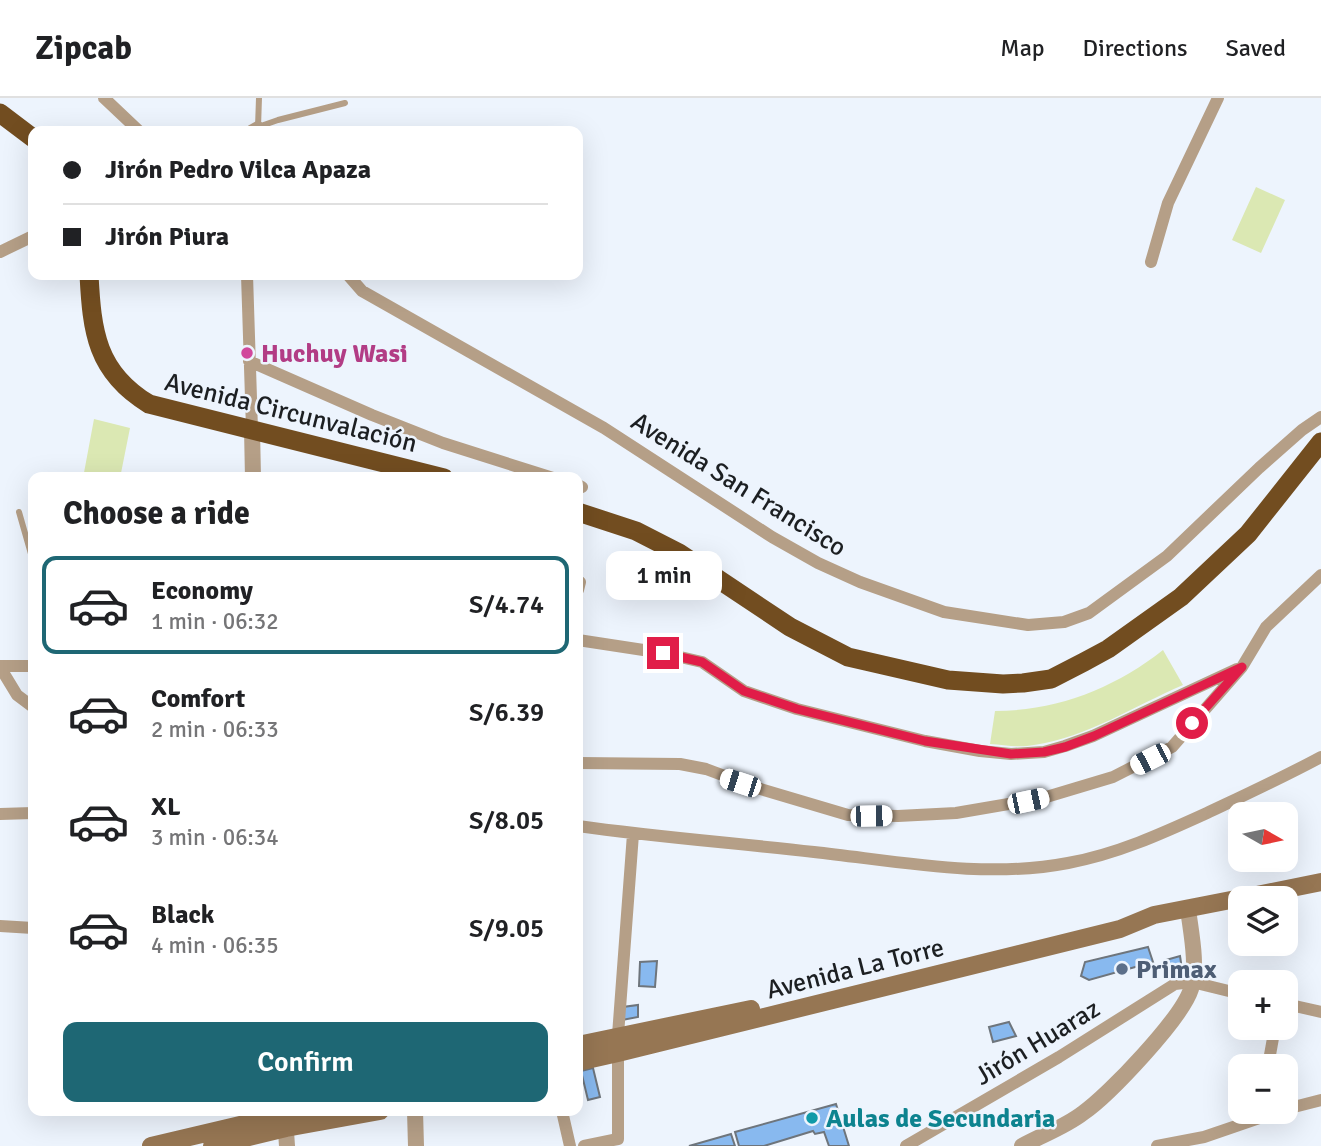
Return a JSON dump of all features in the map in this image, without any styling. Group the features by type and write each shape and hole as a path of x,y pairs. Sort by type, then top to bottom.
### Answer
{"highway":[{"path":"0,113 28,134"},
{"name":"Avenida Circunvalación","path":"89,280 94,334 106,361 124,386 149,404 419,472"},
{"path":"583,514 636,531 679,553 790,627 848,657 948,680 1023,683 1051,680 1108,649 1181,597 1248,534 1321,442"}],"main road":[{"name":"Avenida La Torre","path":"1298,887 1321,882"},
{"name":"Avenida La Torre","path":"583,1060 618,1044 687,1023 899,976 1119,919 1143,919 1228,901"},
{"name":"Avenida La Torre","path":"583,1045 618,1044"},
{"path":"151,1146 338,1116"},
{"path":"212,1146 288,1122"}],"street":[{"path":"104,98 134,126"},
{"path":"1151,262 1168,203 1218,98"},
{"path":"0,252 28,238"},
{"path":"247,280 253,472"},
{"name":"Avenida San Francisco","path":"353,280 362,290 604,428 772,537 818,563 860,582 944,612 1028,625 1064,622 1089,614 1167,555 1259,468 1321,417"},
{"path":"249,361 443,443 534,472"},
{"path":"583,763 680,764 706,769 757,788 848,815 956,813 1044,798 1113,777 1172,747 1242,667 1266,627 1321,575"},
{"path":"583,641 702,662 757,697 882,731 980,751 1011,754 1044,752 1084,739 1242,667"},
{"path":"0,666 28,666"},
{"path":"0,666 17,695 28,703"},
{"path":"583,827 964,868 1039,867 1081,860 1136,845 1286,776 1321,757"},
{"path":"0,814 28,813"},
{"path":"590,1145 618,1139 618,1044 634,834"},
{"path":"1022,1146 1083,1113 1102,1096 1162,1033 1188,996 1192,982 1192,944 1188,909"},
{"path":"0,926 28,928"},
{"name":"Jirón Huaraz","path":"906,1146 1059,1057 1167,989 1182,982 1192,982"},
{"path":"1192,982 1228,991"},
{"path":"1298,1007 1321,1012"},
{"path":"1298,1106 1321,1100"},
{"path":"415,1116 416,1146"},
{"path":"563,1116 570,1146"},
{"path":"1157,1146 1204,1137 1237,1124"}],"lane":[{"path":"256,126 258,98"},
{"path":"265,126 278,120 345,103"},
{"path":"19,512 28,544"}],"green space":[{"path":"1256,187 1285,200 1261,253 1232,240"},
{"path":"94,419 130,428 121,472 84,472"},
{"path":"1163,650 1183,685 1092,728 1054,741 1029,746 990,744 995,711 1041,707 1084,695 1125,676"}],"building":[{"path":"1148,947 1153,962 1089,980 1081,976 1085,962"},
{"path":"1180,956 1182,969 1168,977 1166,960"},
{"path":"657,961 655,987 639,986 640,962"},
{"path":"638,1005 638,1017 622,1020 623,1007"},
{"path":"1009,1022 1016,1036 993,1042 989,1027"},
{"path":"593,1068 600,1097 588,1100 583,1070"},
{"name":"Aulas de Secundaria","path":"836,1104 849,1146 829,1146 824,1132 815,1134 813,1131 764,1146 739,1146 735,1132"},
{"path":"731,1134 735,1146 689,1146"}],"place":[{"name":"Huchuy Wasi","path":"247,353"},
{"name":"Primax","path":"1122,969"},
{"name":"Aulas de Secundaria","path":"812,1118"}],"route":[{"path":"663,653 702,662 744,691 797,709 925,741 1011,754 1044,752 1065,747 1242,667 1192,723"}]}
